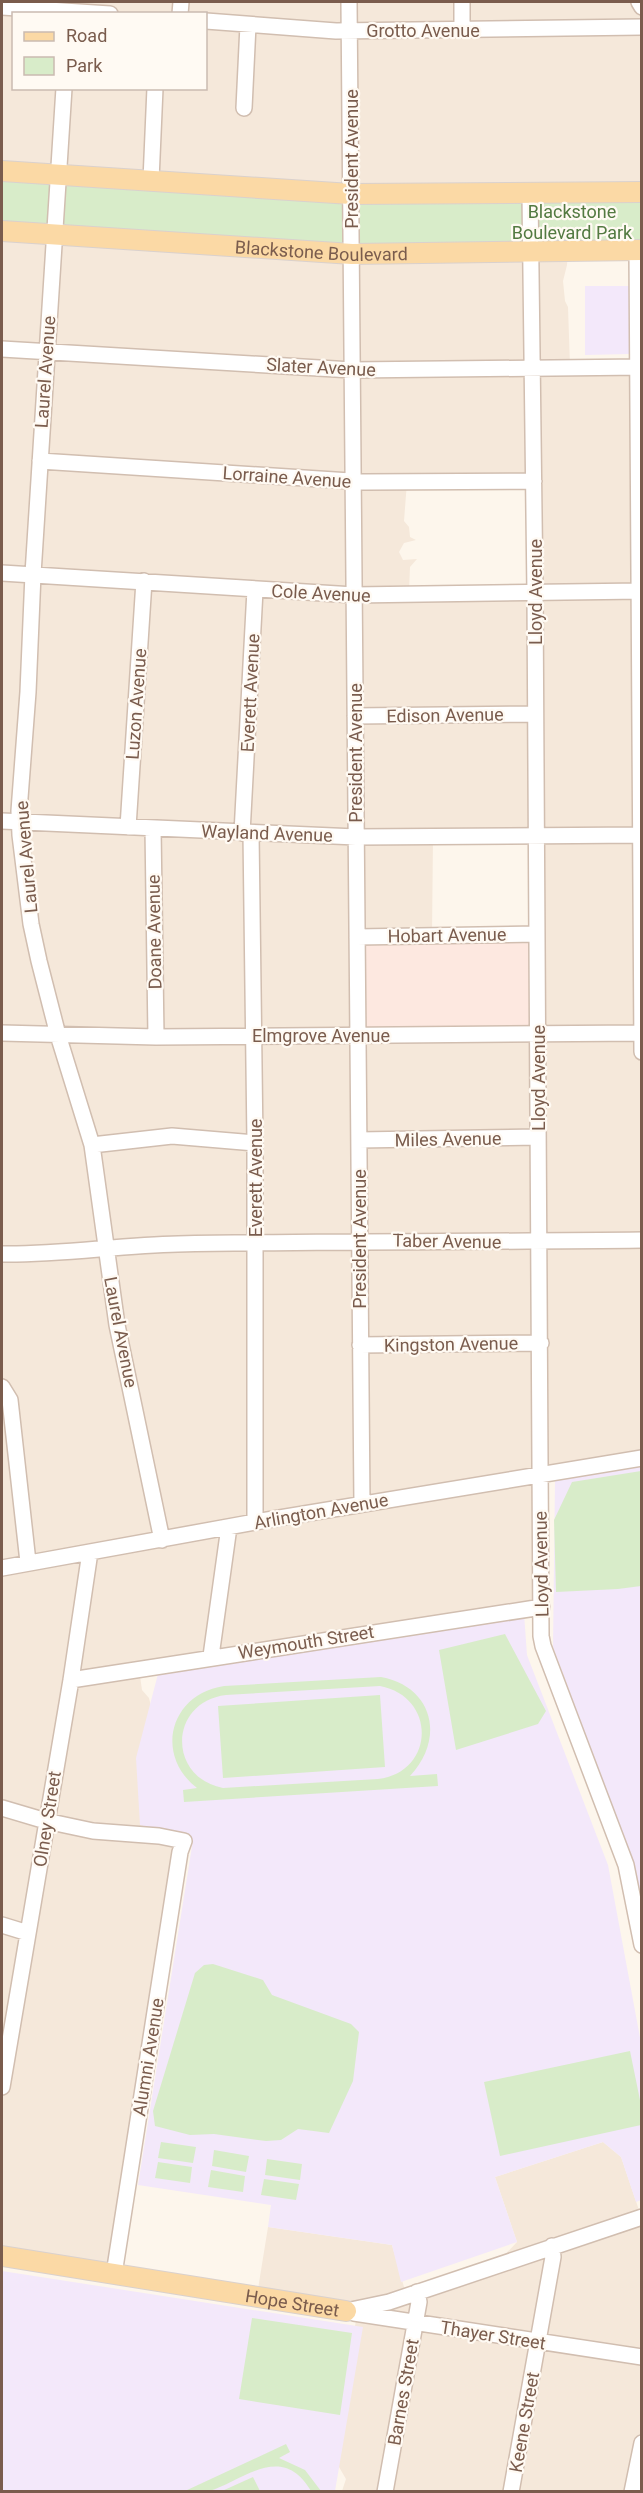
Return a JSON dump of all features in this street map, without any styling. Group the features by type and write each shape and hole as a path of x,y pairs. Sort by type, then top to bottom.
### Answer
{"main road":[{"path":"2,171 351,194 642,192"},
{"name":"Blackstone Boulevard","path":"2,231 351,254 639,250"},
{"name":"Hope Street","path":"2,2256 346,2311"}],"street":[{"name":"President Avenue","path":"349,2 362,1504"},
{"path":"462,2 462,30"},
{"path":"639,2 642,7"},
{"path":"2,7 69,8 96,12"},
{"name":"Grotto Avenue","path":"207,21 248,26 350,30 642,27"},
{"path":"244,108 248,26"},
{"name":"Laurel Avenue","path":"64,90 46,352 20,824 31,924 58,1035 92,1145 117,1325 162,1540"},
{"path":"151,180 155,90"},
{"name":"Lloyd Avenue","path":"530,194 543,1646 626,1865 642,1946"},
{"path":"639,250 642,1052"},
{"name":"Slater Avenue","path":"2,349 352,370 639,368"},
{"name":"Lorraine Avenue","path":"40,461 353,481 534,480"},
{"name":"Cole Avenue","path":"2,573 354,595 640,591"},
{"name":"Luzon Avenue","path":"128,827 144,581"},
{"name":"Everett Avenue","path":"255,590 247,833 255,1143 255,1522"},
{"name":"Edison Avenue","path":"355,716 535,714"},
{"name":"Wayland Avenue","path":"2,821 20,824 356,837 641,835"},
{"name":"Doane Avenue","path":"153,828 156,1037"},
{"name":"Hobart Avenue","path":"357,937 537,933"},
{"name":"Elmgrove Avenue","path":"2,1033 156,1037 538,1032 642,1033"},
{"path":"92,1145 172,1136 255,1143"},
{"name":"Miles Avenue","path":"359,1140 538,1137"},
{"name":"Taber Avenue","path":"2,1254 50,1254 161,1244 642,1240"},
{"name":"Kingston Avenue","path":"360,1345 541,1343"},
{"path":"2,1387 10,1400 28,1562"},
{"name":"Arlington Avenue","path":"2,1568 255,1522 642,1458"},
{"path":"211,1656 229,1527"},
{"name":"Olney Street","path":"2,2086 5,2044 28,1933 71,1680 90,1552"},
{"name":"Weymouth Street","path":"71,1680 211,1656 542,1607"},
{"path":"2,1808 46,1821"},
{"name":"Alumni Avenue","path":"46,1821 93,1831 150,1835 184,1841 180,1852 114,2274"},
{"path":"2,1925 28,1933"},
{"name":"Hope Street","path":"346,2311 376,2306 642,2217"},
{"name":"Keene Street","path":"512,2492 553,2257 552,2246"},
{"name":"Barnes Street","path":"385,2492 419,2302 417,2292"},
{"name":"Thayer Street","path":"346,2311 642,2357"},
{"path":"632,2492 642,2443"}],"shaded area":[{"path":"2,2 639,2 642,6 641,188 379,191 2,170"},
{"path":"2,229 568,251 563,281 565,301 568,307 570,366 641,365 641,1460 548,1476 544,1600 139,1669 142,1690 149,1698 185,1847 121,2269 2,2256","holes":["538,481 536,592 409,591 410,567 417,559 403,560 399,552 404,543 416,540 410,537 409,527 404,521 407,482","537,836 538,1032 432,934 433,838"]},
{"path":"585,286 629,286 629,354 585,355"},
{"path":"539,933 541,1031 364,1034 358,941"},
{"path":"641,1467 641,1906 632,1859 553,1647 555,1481"},
{"path":"524,1613 527,1655 608,1865 641,2043 641,2200 636,2202 621,2157 603,2142 495,2177 517,2242 401,2282 392,2245 268,2227 271,2205 138,2185 193,1840 140,1825 136,1758 158,1674"},
{"path":"603,2142 621,2157 641,2216 641,2491 342,2491 346,2479 339,2467 321,2452 351,2348 357,2315 258,2289 268,2227 392,2245 406,2294 493,2267 517,2242 495,2177"},
{"path":"2,2271 363,2327 335,2491 2,2491"}],"green space":[{"name":"Blackstone Boulevard Park","path":"2,177 641,198 641,244 361,246 2,224"},
{"path":"641,1471 641,1586 556,1592 554,1520 572,1482"},
{"path":"505,1634 546,1711 538,1724 456,1750 439,1650"},
{"path":"381,1677 399,1683 413,1691 423,1703 430,1731 428,1746 421,1762 410,1776 437,1774 438,1786 184,1802 183,1790 197,1788 184,1774 175,1759 172,1743 174,1728 180,1713 191,1701 206,1691 224,1686","holes":["380,1686 399,1693 412,1704 419,1718 422,1734 419,1749 410,1763 397,1773 378,1779 223,1788 205,1781 192,1770 184,1756 182,1740 185,1725 194,1711 207,1701 226,1695"]},
{"path":"380,1695 385,1767 223,1778 218,1706"},
{"path":"213,1964 263,1980 272,1995 351,2024 359,2032 353,2081 329,2133 298,2129 281,2140 266,2141 214,2134 190,2135 155,2126 153,2111 195,1973 204,1965"},
{"path":"630,2051 641,2105 641,2125 500,2156 484,2082"},
{"path":"161,2142 196,2147 193,2163 158,2158"},
{"path":"214,2150 249,2156 246,2172 212,2166"},
{"path":"267,2159 302,2164 300,2180 265,2175"},
{"path":"158,2162 192,2167 190,2183 155,2178"},
{"path":"211,2170 245,2176 243,2192 208,2187"},
{"path":"264,2179 299,2184 296,2200 261,2195"},
{"path":"252,2318 352,2333 340,2415 239,2399"},
{"path":"286,2444 290,2452 279,2458 305,2470 321,2491 311,2491 300,2476 288,2468 275,2466 262,2468 209,2491 185,2491"},
{"path":"253,2477 260,2491 222,2491"}]}
